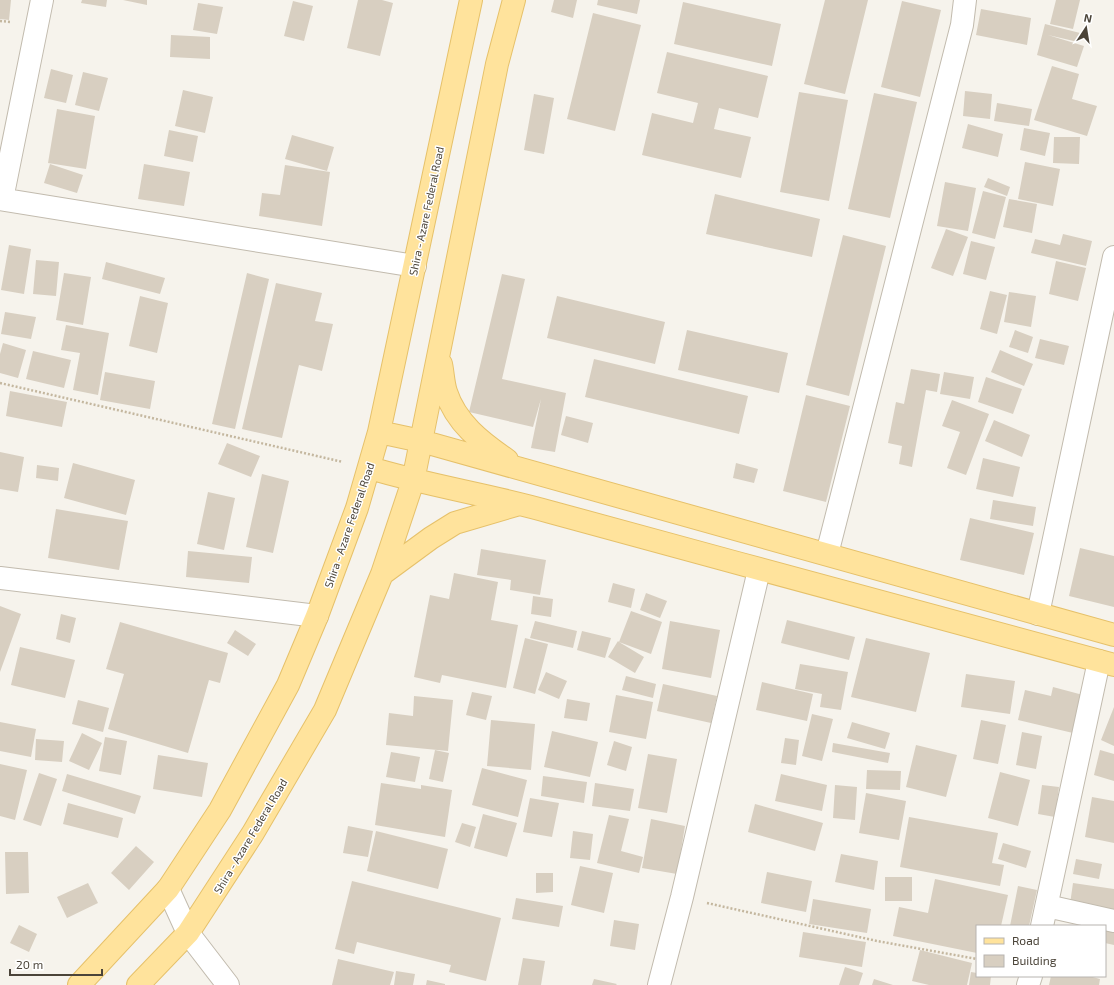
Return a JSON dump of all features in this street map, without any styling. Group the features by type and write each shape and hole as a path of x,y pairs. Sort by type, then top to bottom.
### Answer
{"main road":[{"name":"Shira - Azare Federal Road","path":"79,985 168,889 220,810 288,685 317,616 357,508 370,468 379,432 471,0"},
{"name":"Shira - Azare Federal Road","path":"138,985 188,933 254,833 324,710 382,574 413,481 497,64 514,0"},
{"path":"439,352 446,391 455,413 466,426 488,446 519,469"},
{"path":"379,432 421,441 1114,635"},
{"path":"370,468 413,481 520,504 1106,663"},
{"path":"382,574 431,538 455,523 520,504"}],"street":[{"path":"42,0 1,199 415,266"},
{"path":"827,554 960,33 965,0"},
{"path":"1038,614 1114,257"},
{"path":"659,985 682,897 759,570"},
{"path":"0,578 317,616"},
{"path":"1106,663 1044,916 1114,921"},
{"path":"168,889 188,933 228,985"}],"path":[{"path":"0,383 370,468"},
{"path":"682,897 877,941 976,959"}],"building":[{"path":"0,0 11,0 9,20 0,19"},
{"path":"82,0 107,0 106,7 81,3"},
{"path":"123,0 147,0 147,5"},
{"path":"358,0 382,0 393,3 380,56 347,48"},
{"path":"554,0 577,0 573,18 551,12"},
{"path":"598,0 640,0 637,14 597,5"},
{"path":"825,0 868,0 845,94 804,84"},
{"path":"1056,0 1080,0 1073,29 1050,24"},
{"path":"293,1 313,6 304,41 284,36"},
{"path":"902,1 941,10 920,97 881,87"},
{"path":"683,2 781,24 772,66 674,44"},
{"path":"198,3 223,7 217,34 193,30"},
{"path":"981,9 1031,18 1027,45 976,35"},
{"path":"593,13 641,25 615,131 567,119"},
{"path":"1045,24 1080,33 1078,42 1048,35 1084,46 1077,67 1037,55"},
{"path":"171,35 210,37 210,59 170,57"},
{"path":"667,52 768,76 758,118 719,108 714,129 751,137 741,178 642,155 652,113 693,123 698,103 657,93"},
{"path":"1052,66 1079,74 1072,99 1097,106 1087,136 1034,120"},
{"path":"51,69 73,75 66,103 44,98"},
{"path":"83,72 108,78 99,111 75,105"},
{"path":"183,90 213,97 205,133 175,126"},
{"path":"965,91 992,94 990,119 963,116"},
{"path":"799,92 848,100 829,201 780,192"},
{"path":"874,93 917,102 890,218 848,209"},
{"path":"534,94 554,98 544,154 524,150"},
{"path":"997,103 1032,109 1029,126 994,121"},
{"path":"57,109 95,116 86,169 48,163"},
{"path":"968,124 1003,134 998,157 962,148"},
{"path":"1024,128 1050,133 1045,156 1020,150"},
{"path":"169,130 198,136 193,162 164,156"},
{"path":"292,135 334,147 327,171 285,159"},
{"path":"1054,137 1080,137 1079,164 1053,163"},
{"path":"1025,162 1060,169 1053,206 1018,199"},
{"path":"50,164 83,175 77,193 44,183"},
{"path":"144,164 190,172 184,206 138,199"},
{"path":"285,165 330,172 322,226 259,216 262,193 280,195"},
{"path":"988,178 1010,187 1007,196 984,187"},
{"path":"945,182 976,188 968,231 937,226"},
{"path":"983,191 1006,197 995,239 972,233"},
{"path":"715,194 820,219 812,257 706,234"},
{"path":"1009,199 1037,204 1032,233 1003,227"},
{"path":"946,229 968,237 953,276 931,268"},
{"path":"1063,234 1092,241 1086,266 1031,253 1035,239 1060,245"},
{"path":"843,235 886,246 849,396 806,385"},
{"path":"971,241 995,247 986,280 963,274"},
{"path":"9,245 31,249 24,294 1,290"},
{"path":"36,260 59,262 56,296 33,294"},
{"path":"1056,261 1086,268 1078,301 1049,294"},
{"path":"106,262 165,278 160,294 102,279"},
{"path":"64,273 91,277 83,325 56,320"},
{"path":"247,273 269,279 235,429 212,424"},
{"path":"502,274 525,279 502,379 566,393 555,452 531,448 541,399 533,427 469,412"},
{"path":"276,283 322,293 315,321 333,324 322,371 299,365 282,438 242,429"},
{"path":"990,291 1007,295 997,334 980,329"},
{"path":"1009,292 1036,296 1031,327 1004,322"},
{"path":"140,296 168,303 157,353 129,346"},
{"path":"557,296 665,322 655,364 547,338"},
{"path":"5,312 36,317 31,339 1,334"},
{"path":"66,325 109,333 98,395 73,390 80,353 61,350"},
{"path":"687,330 788,353 779,393 678,370"},
{"path":"1015,330 1033,337 1028,353 1009,347"},
{"path":"1040,339 1069,346 1064,365 1035,358"},
{"path":"3,343 26,350 18,378 0,373 0,354"},
{"path":"1000,350 1033,364 1024,386 991,372"},
{"path":"33,351 71,360 64,388 26,379"},
{"path":"594,359 748,396 739,434 585,397"},
{"path":"911,369 940,374 937,392 926,390 912,467 899,464 902,446 888,443 896,402 904,404"},
{"path":"105,372 155,381 150,409 100,400"},
{"path":"944,372 974,377 970,399 940,394"},
{"path":"986,377 1022,389 1013,414 978,402"},
{"path":"10,391 67,402 62,427 6,416"},
{"path":"806,395 850,406 826,502 783,491"},
{"path":"952,400 989,414 966,475 947,468 960,432 942,426"},
{"path":"566,416 593,423 588,443 561,435"},
{"path":"994,420 1030,435 1022,457 985,441"},
{"path":"227,443 260,456 251,477 218,464"},
{"path":"0,452 24,457 18,492 0,489"},
{"path":"983,458 1020,467 1013,497 976,489"},
{"path":"73,463 135,480 126,515 64,498"},
{"path":"736,463 758,469 754,483 733,478"},
{"path":"37,465 59,468 58,481 36,478"},
{"path":"262,474 289,481 273,553 246,547"},
{"path":"208,492 235,498 224,550 197,544"},
{"path":"993,500 1036,507 1033,526 990,519"},
{"path":"56,509 128,521 119,570 48,558"},
{"path":"970,518 1034,533 1024,575 960,560"},
{"path":"1080,548 1114,556 1114,607 1069,596"},
{"path":"481,549 546,560 540,595 510,590 511,580 477,575"},
{"path":"188,551 252,557 249,583 186,577"},
{"path":"454,573 498,582 491,620 518,625 506,688 442,675 440,683 414,677 430,595 449,599"},
{"path":"613,583 635,589 631,608 608,602"},
{"path":"646,593 667,601 660,618 640,610"},
{"path":"533,596 553,599 551,617 531,614"},
{"path":"0,606 21,614 0,672"},
{"path":"631,611 662,622 651,654 619,642"},
{"path":"61,614 76,618 70,643 56,639"},
{"path":"787,620 855,637 849,660 781,643"},
{"path":"535,621 577,631 573,648 530,638"},
{"path":"670,621 720,630 711,678 662,669"},
{"path":"120,622 228,653 220,683 209,680 188,753 108,729 124,674 106,669"},
{"path":"235,630 256,644 248,656 227,643"},
{"path":"582,631 611,638 605,658 577,650"},
{"path":"525,638 548,644 535,694 513,688"},
{"path":"866,638 930,653 916,712 851,697"},
{"path":"618,641 644,657 635,673 608,657"},
{"path":"20,647 75,660 65,698 11,685"},
{"path":"800,664 848,672 841,710 820,707 822,694 795,689"},
{"path":"546,672 567,681 559,699 538,690"},
{"path":"966,674 1015,681 1010,714 961,707"},
{"path":"626,676 656,684 653,698 622,690"},
{"path":"762,682 813,694 807,721 756,710"},
{"path":"663,684 717,696 711,723 657,711"},
{"path":"1053,687 1083,695 1073,733 1018,720 1025,690 1051,696"},
{"path":"472,692 492,696 486,720 466,715"},
{"path":"616,695 653,702 646,739 609,732"},
{"path":"414,696 453,700 448,751 386,745 389,713 413,716"},
{"path":"567,699 590,703 587,721 564,718"},
{"path":"78,700 109,708 103,732 72,724"},
{"path":"1114,707 1114,746 1101,740"},
{"path":"812,714 833,719 822,761 802,756"},
{"path":"491,720 535,724 531,770 487,766"},
{"path":"981,720 1006,725 998,764 973,759"},
{"path":"0,722 36,729 31,757 0,751"},
{"path":"852,722 890,733 885,749 847,738"},
{"path":"552,731 598,742 590,777 544,767"},
{"path":"1022,732 1042,736 1036,769 1016,765"},
{"path":"82,733 102,743 89,770 69,761"},
{"path":"105,737 127,741 121,775 99,771"},
{"path":"785,738 799,740 796,765 781,763"},
{"path":"36,739 64,741 62,762 35,760"},
{"path":"614,741 632,747 626,771 607,765"},
{"path":"833,743 890,753 888,763 832,752"},
{"path":"916,745 957,755 946,797 906,787"},
{"path":"435,750 449,753 443,782 429,779"},
{"path":"1100,750 1114,754 1114,781 1094,775"},
{"path":"391,752 420,757 415,782 386,777"},
{"path":"648,754 677,759 667,813 638,808"},
{"path":"158,755 208,763 202,797 153,789"},
{"path":"0,764 27,770 15,820 0,816"},
{"path":"482,768 527,780 518,817 472,805"},
{"path":"867,770 901,771 900,790 866,789"},
{"path":"1000,772 1030,780 1018,826 988,818"},
{"path":"39,773 57,779 41,826 23,820"},
{"path":"67,774 141,796 135,814 62,791"},
{"path":"781,774 827,785 822,811 775,801"},
{"path":"543,776 587,782 584,803 541,796"},
{"path":"381,783 421,789 421,785 452,790 445,837 375,825"},
{"path":"595,783 634,789 630,811 592,806"},
{"path":"835,785 857,787 855,820 833,818"},
{"path":"1042,785 1059,787 1055,817 1038,814"},
{"path":"866,793 906,801 899,840 859,833"},
{"path":"1092,797 1114,801 1114,843 1085,837"},
{"path":"530,798 559,803 552,837 523,832"},
{"path":"68,803 123,818 118,838 63,824"},
{"path":"755,804 823,823 815,851 748,832"},
{"path":"483,814 517,823 507,857 474,848"},
{"path":"609,815 629,819 621,851 643,857 639,873 597,863"},
{"path":"909,817 998,833 992,863 1004,865 1000,886 900,867"},
{"path":"651,819 685,826 677,874 642,868"},
{"path":"462,823 476,827 470,847 455,842"},
{"path":"348,826 373,831 368,857 343,853"},
{"path":"376,831 448,849 438,889 367,871"},
{"path":"573,831 593,834 590,860 570,858"},
{"path":"1003,843 1031,851 1026,868 998,859"},
{"path":"136,846 154,862 129,890 111,873"},
{"path":"5,852 28,852 29,893 6,894"},
{"path":"841,854 878,861 874,890 835,882"},
{"path":"1076,859 1102,864 1099,879 1073,874"},
{"path":"580,866 613,873 604,913 571,905"},
{"path":"767,872 812,881 806,912 761,903"},
{"path":"536,873 553,873 553,892 536,893"},
{"path":"885,877 912,877 912,901 885,901"},
{"path":"935,879 1008,895 1001,925 976,925 976,953 893,936 899,907 928,913"},
{"path":"352,881 501,918 486,981 449,972 451,965 357,942 354,954 335,949"},
{"path":"88,883 98,903 67,918 57,897"},
{"path":"1073,883 1114,889 1114,911 1070,904"},
{"path":"1018,886 1037,890 1029,925 1010,925"},
{"path":"516,898 563,906 559,927 512,919"},
{"path":"813,899 871,909 867,933 809,924"},
{"path":"614,920 639,924 635,950 610,946"},
{"path":"19,925 37,934 29,952 10,943"},
{"path":"1106,927 1114,929 1114,945 1106,943"},
{"path":"803,932 866,942 862,967 799,957"},
{"path":"920,950 972,963 967,985 929,985 912,981"},
{"path":"523,958 545,961 541,985 518,985"},
{"path":"338,959 394,972 390,985 332,985"},
{"path":"845,967 863,973 859,985 839,985"},
{"path":"396,971 415,974 413,985 394,985"},
{"path":"971,972 976,973 976,977 991,977 990,985 969,985"},
{"path":"1051,977 1093,977 1100,979 1099,985 1049,985"},
{"path":"594,979 617,984 592,985"},
{"path":"874,979 893,985 872,985"},
{"path":"427,980 445,984 445,985 426,985"}]}
